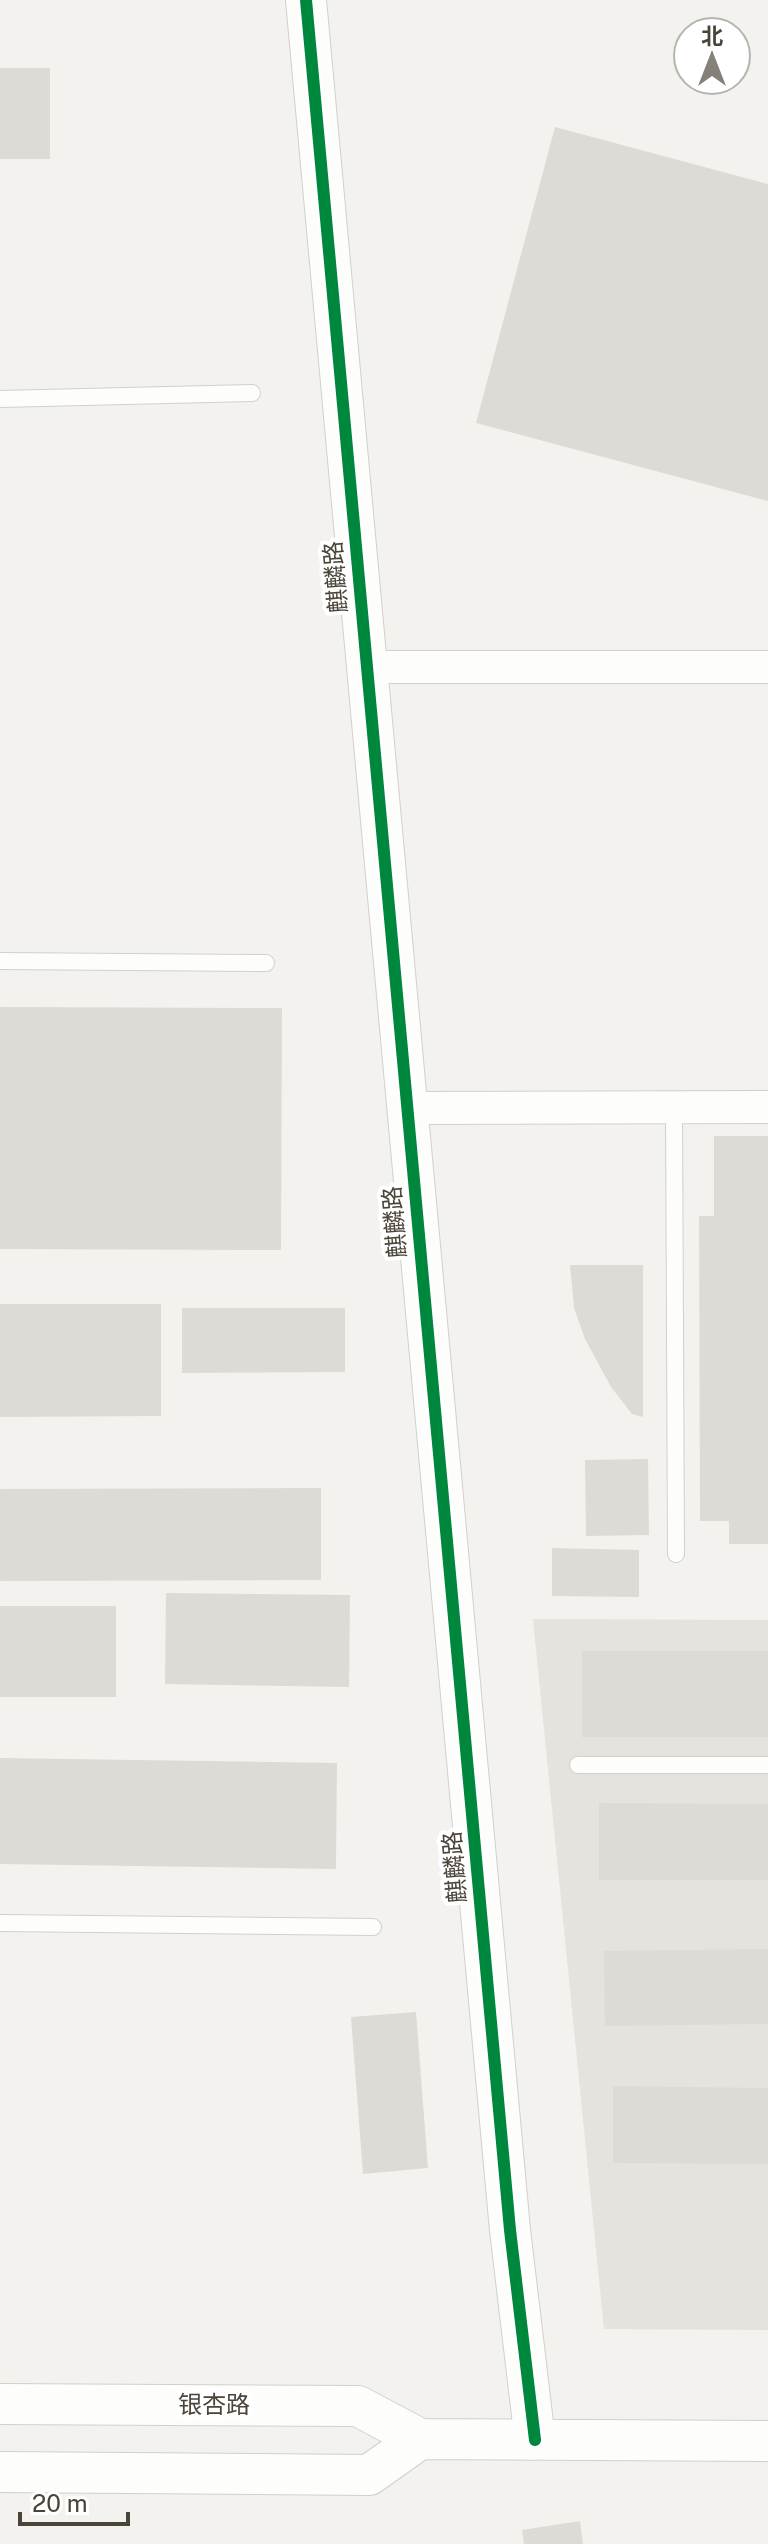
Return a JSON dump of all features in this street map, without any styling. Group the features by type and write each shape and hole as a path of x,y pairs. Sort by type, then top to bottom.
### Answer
{"street":[{"name":"麒麟路","path":"306,0 510,2230 535,2440"},
{"path":"367,667 768,667"},
{"path":"407,1108 768,1107"},
{"name":"银杏路","path":"0,2404 358,2406 420,2439 768,2441"},
{"path":"0,2472 369,2475 420,2439"}],"lane":[{"path":"0,399 252,393"},
{"path":"0,961 266,963"},
{"path":"674,1108 676,1554"},
{"path":"578,1765 768,1765"},
{"path":"0,1923 373,1927"}],"shaded area":[{"path":"533,1619 768,1620 768,2330 604,2329"}],"building":[{"path":"0,68 50,68 50,159 0,159"},
{"path":"555,127 768,184 768,501 476,423"},
{"path":"0,1007 282,1008 281,1250 0,1249"},
{"path":"714,1136 768,1136 768,1544 729,1544 729,1521 700,1521 699,1216 714,1216"},
{"path":"570,1265 643,1265 643,1417 632,1414 611,1387 585,1339 574,1308"},
{"path":"0,1304 161,1304 161,1416 0,1417"},
{"path":"182,1308 345,1308 345,1372 182,1373"},
{"path":"648,1459 649,1535 586,1536 585,1460"},
{"path":"321,1488 321,1580 0,1581 0,1489"},
{"path":"552,1548 639,1550 639,1597 552,1596"},
{"path":"166,1593 350,1595 349,1687 165,1684"},
{"path":"0,1606 116,1606 116,1697 0,1697"},
{"path":"582,1651 768,1651 768,1737 582,1737"},
{"path":"0,1758 337,1763 336,1869 0,1864"},
{"path":"599,1803 768,1804 768,1880 599,1880"},
{"path":"768,1949 768,2024 605,2026 604,1951"},
{"path":"416,2012 428,2168 363,2174 351,2017"},
{"path":"613,2086 768,2088 768,2164 613,2163"},
{"path":"580,2521 583,2544 524,2544 522,2530"}],"cycle path":[{"path":"306,0 510,2230 535,2440"}]}
